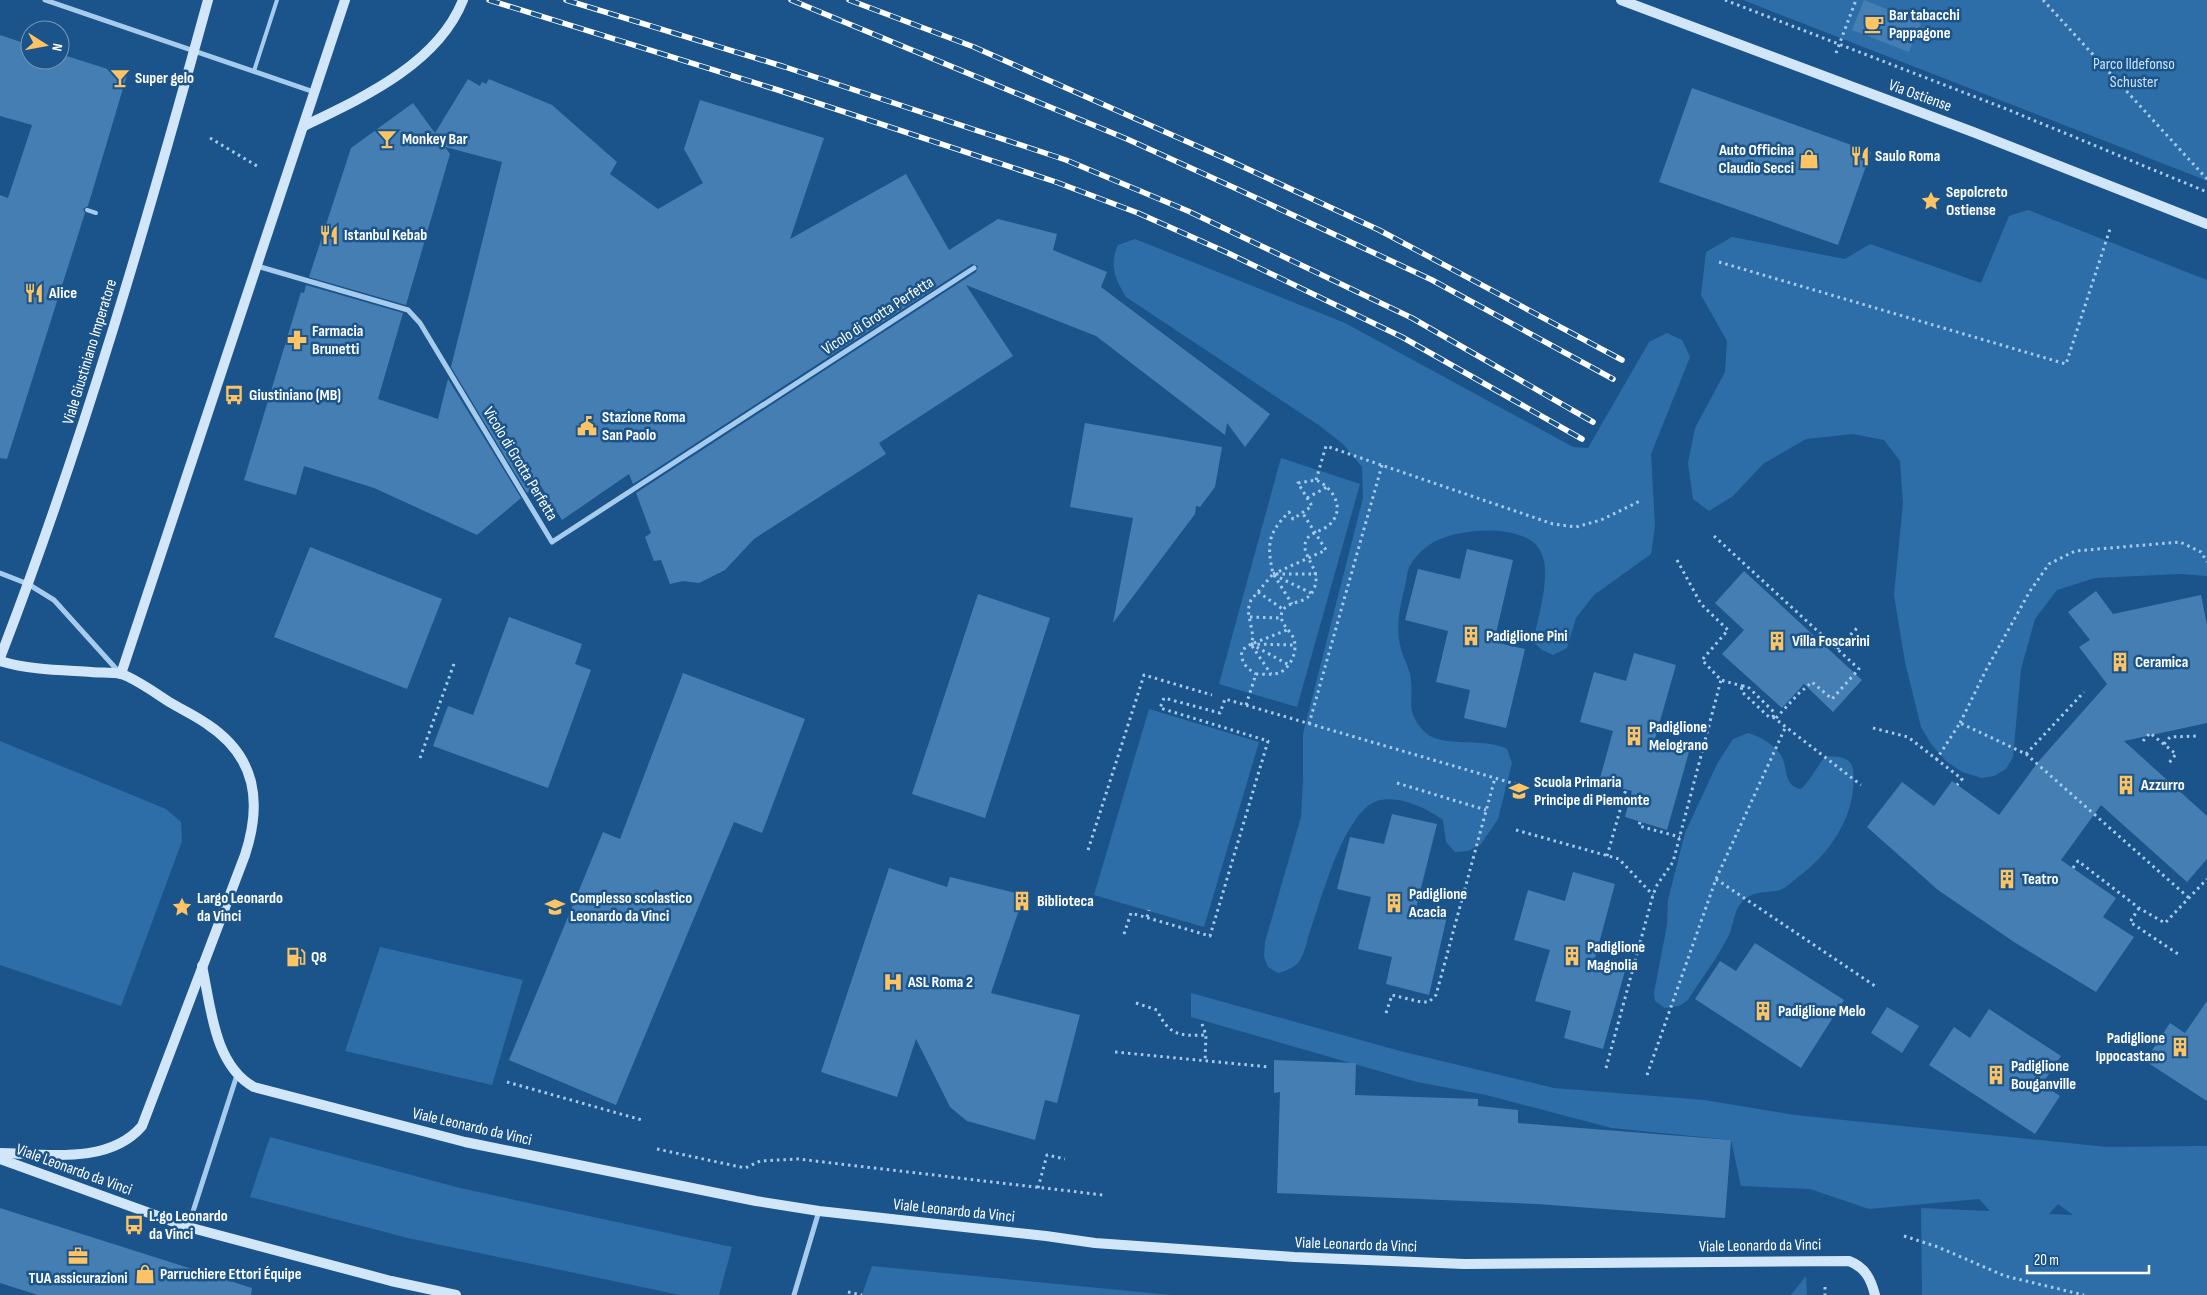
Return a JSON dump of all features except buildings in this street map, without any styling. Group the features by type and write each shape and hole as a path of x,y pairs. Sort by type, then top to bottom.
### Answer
{"street":[{"path":"45,0 314,92"},
{"name":"Viale Giustiniano Imperatore","path":"0,659 74,454 113,331 208,0"},
{"path":"121,674 345,0"},
{"path":"304,126 359,98 413,62 432,46 447,29 463,0"},
{"name":"Via Ostiense","path":"1621,0 1973,132 2207,224"},
{"name":"Vicolo di Grotta Perfetta","path":"257,265 408,310 420,323 552,542 974,268"},
{"path":"0,573 28,584 54,600 121,674 208,724 222,735 241,759 255,794 255,816 250,840 142,1126 136,1133 105,1150 82,1153 0,1153"},
{"path":"0,659 27,668 121,674"},
{"name":"Viale Leonardo da Vinci","path":"202,966 223,1052 237,1075 254,1087 465,1142 756,1201 820,1211 1095,1243 1294,1257 1464,1264 1840,1261 1858,1265 1864,1270 1875,1295"},
{"path":"188,1227 237,1075"},
{"name":"Viale Leonardo da Vinci","path":"0,1159 188,1227 391,1281 456,1295"},
{"path":"794,1295 820,1211"}],"lane":[{"path":"254,70 277,0"},
{"path":"87,210 96,213"}],"path":[{"path":"1725,0 2009,110 2207,192"},
{"path":"1826,78 1856,0"},
{"path":"2043,0 2207,179"},
{"path":"210,138 257,166"},
{"path":"1718,262 2066,364 2110,229"},
{"path":"1316,480 1326,446 1553,524 1576,527 1601,520 1642,500"},
{"path":"1309,724 1382,464"},
{"path":"1287,630 1251,644 1242,650 1241,656 1246,666 1256,674 1272,674 1278,673 1289,665 1295,645 1293,637 1281,618 1284,610 1292,604 1300,603 1311,593 1315,586 1317,574 1305,550 1305,541 1309,536 1328,526 1337,514 1337,502 1327,487 1316,480 1298,483 1312,506 1293,519 1289,512 1270,534 1269,556 1273,574 1292,604"},
{"path":"1307,498 1327,487"},
{"path":"1251,644 1253,637 1248,610 1251,600 1273,574 1326,550 1302,512"},
{"path":"1714,536 1858,669 1832,699 1812,682 1774,717"},
{"path":"1936,760 1960,722 1986,670 2022,606 2050,564 2075,551 2180,542 2201,552 2207,562"},
{"path":"1677,560 1701,604 1728,630 1702,660 1721,680 1747,686 1774,712 1774,717"},
{"path":"1273,574 1317,574"},
{"path":"1273,574 1311,593"},
{"path":"1258,592 1284,610"},
{"path":"1250,618 1281,618"},
{"path":"1837,649 1857,628"},
{"path":"1251,644 1295,645"},
{"path":"1251,644 1289,665"},
{"path":"1251,644 1272,674"},
{"path":"420,758 455,660"},
{"path":"1246,706 1256,674"},
{"path":"1088,850 1144,675 1212,695"},
{"path":"1606,1068 1653,895 1657,885 1673,862 1721,680"},
{"path":"1742,686 1741,691 1769,717 1774,717 1861,785"},
{"path":"2026,754 2084,692"},
{"path":"1124,934 1131,913 1210,936 1268,741 1160,708 1164,698 1220,713 1225,699 1529,788"},
{"path":"1960,722 2026,754 2189,898"},
{"path":"1647,1075 1716,879 1786,726"},
{"path":"1874,728 1908,737 1962,779 1957,785"},
{"path":"2143,742 2150,733 2164,744 2176,754 2169,763"},
{"path":"2164,744 2170,737 2198,736"},
{"path":"1386,1013 1392,995 1429,1002 1436,995 1495,778"},
{"path":"1397,783 1486,810"},
{"path":"1607,856 1626,789"},
{"path":"1640,822 1639,826 1680,837"},
{"path":"1516,830 1619,859 1653,895"},
{"path":"2073,868 2078,861 2139,908 2165,923 2207,879"},
{"path":"1716,879 1875,986"},
{"path":"2139,908 2130,922 2181,956"},
{"path":"1147,917 1149,910"},
{"path":"1136,1003 1157,1010 1162,1021 1176,1033 1183,1036 1206,1036"},
{"path":"1202,1024 1206,1036 1205,1061"},
{"path":"1115,1052 1270,1067"},
{"path":"507,1082 642,1120"},
{"path":"657,1149 745,1168 760,1161 798,1159 1103,1195"},
{"path":"1038,1188 1047,1155 1065,1159"},
{"path":"1904,1236 1938,1247 2005,1276 2084,1295"},
{"path":"848,1292 862,1295"}],"green space":[{"name":"Parco Ildefonso Schuster","path":"1743,0 2207,0 2207,181 2195,176"},
{"path":"2028,210 2207,280 2207,576 2180,574 2095,578 2057,590 2035,619 2021,669 2013,757 2006,769 1994,776 1982,778 1962,772 1946,761 1931,744 1921,727 1905,662 1894,595 1903,503 1900,461 1884,440 1853,434 1806,439 1763,464 1733,496 1709,511 1693,499 1688,463 1695,428 1725,372 1727,341 1701,295 1706,252 1732,237 1845,259 1870,244 1981,283 2009,216"},
{"path":"1135,239 1345,323 1573,447 1588,448 1649,342 1667,333 1682,340 1690,357 1651,454 1655,526 1651,554 1594,595 1576,618 1567,648 1553,655 1542,650 1533,642 1543,596 1545,572 1541,552 1534,543 1524,537 1496,531 1467,532 1438,540 1429,545 1414,560 1408,571 1398,625 1399,641 1410,674 1412,712 1419,725 1433,738 1497,745 1507,749 1512,763 1498,819 1481,844 1468,851 1455,852 1446,842 1443,820 1427,810 1408,802 1387,799 1369,805 1349,829 1333,864 1302,957 1293,967 1278,973 1268,967 1264,957 1265,942 1301,817 1303,734 1363,498 1362,467 1343,444 1320,426 1126,297 1114,272 1115,252 1118,245"},
{"path":"1281,458 1360,484 1297,707 1219,684"},
{"path":"1149,709 1259,742 1204,927 1094,895"},
{"path":"1748,733 1766,741 1777,750 1783,759 1788,780 1795,787 1801,789 1825,757 1846,759 1853,769 1851,801 1847,815 1840,830 1822,856 1785,888 1755,894 1741,903 1725,943 1688,1000 1679,1006 1665,1008 1655,1001 1654,993 1667,925 1668,900 1685,833 1717,764 1733,739"},
{"path":"0,741 166,809 181,822 182,841 121,1006 0,965"},
{"path":"380,947 523,980 492,1085 345,1051"},
{"path":"1191,993 1400,1051 1554,1088 1704,1100 1795,1115 2107,1147 2207,1146 2207,1295 1922,1295 1921,1208 1990,1211 1979,1199 1869,1209 1810,1189 1741,1186 1731,1140 1612,1128 1486,1095 1417,1082 1191,1017","holes":["2058,1204 2073,1215 2049,1214"]},
{"path":"270,1137 460,1188 732,1247 719,1295 680,1295 408,1238 250,1197"},
{"path":"872,1266 1171,1295 862,1295"},
{"path":"1806,1276 1807,1295 1791,1295"}],"railway":[{"path":"489,0 778,90 1056,182 1138,213 1228,253 1402,337 1582,439"},
{"path":"566,0 785,67 1066,160 1188,211 1412,318 1593,422"},
{"path":"791,0 1127,139 1237,189 1432,280 1613,379"},
{"path":"849,0 974,47 1224,158 1379,230 1622,360"}],"place":[{"name":"Bar tabacchi Pappagone","path":"1874,24"},
{"name":"Super gelo","path":"120,78"},
{"name":"Monkey Bar","path":"387,139"},
{"name":"Saulo Roma","path":"1860,156"},
{"name":"Auto Officina Claudio Secci","path":"1809,159"},
{"name":"Sepolcreto Ostiense","path":"1931,201"},
{"name":"Istanbul Kebab","path":"329,235"},
{"name":"Alice","path":"34,293"},
{"name":"Farmacia Brunetti","path":"297,340"},
{"name":"Giustiniano (MB)","path":"234,395"},
{"name":"Stazione Roma San Paolo","path":"587,426"},
{"name":"Padiglione Pini","path":"1471,636"},
{"name":"Villa Foscarini","path":"1777,641"},
{"name":"Ceramica","path":"2120,662"},
{"name":"Padiglione Melograno","path":"1634,736"},
{"name":"Azzurro","path":"2126,785"},
{"name":"Scuola Primaria Principe di Piemonte","path":"1519,791"},
{"name":"Teatro","path":"2007,879"},
{"name":"Biblioteca","path":"1022,901"},
{"name":"Padiglione Acacia","path":"1394,903"},
{"name":"Largo Leonardo da Vinci","path":"182,907"},
{"name":"Complesso scolastico Leonardo da Vinci","path":"555,907"},
{"name":"Padiglione Magnolia","path":"1572,956"},
{"name":"Q8","path":"296,957"},
{"name":"ASL Roma 2","path":"893,982"},
{"name":"Padiglione Melo","path":"1763,1011"},
{"name":"Padiglione Ippocastano","path":"2180,1047"},
{"name":"Padiglione Bouganville","path":"1996,1075"},
{"name":"L.go Leonardo da Vinci","path":"134,1225"},
{"name":"TUA assicurazioni","path":"78,1256"},
{"name":"Parruchiere Ettori Équipe","path":"145,1274"}]}
